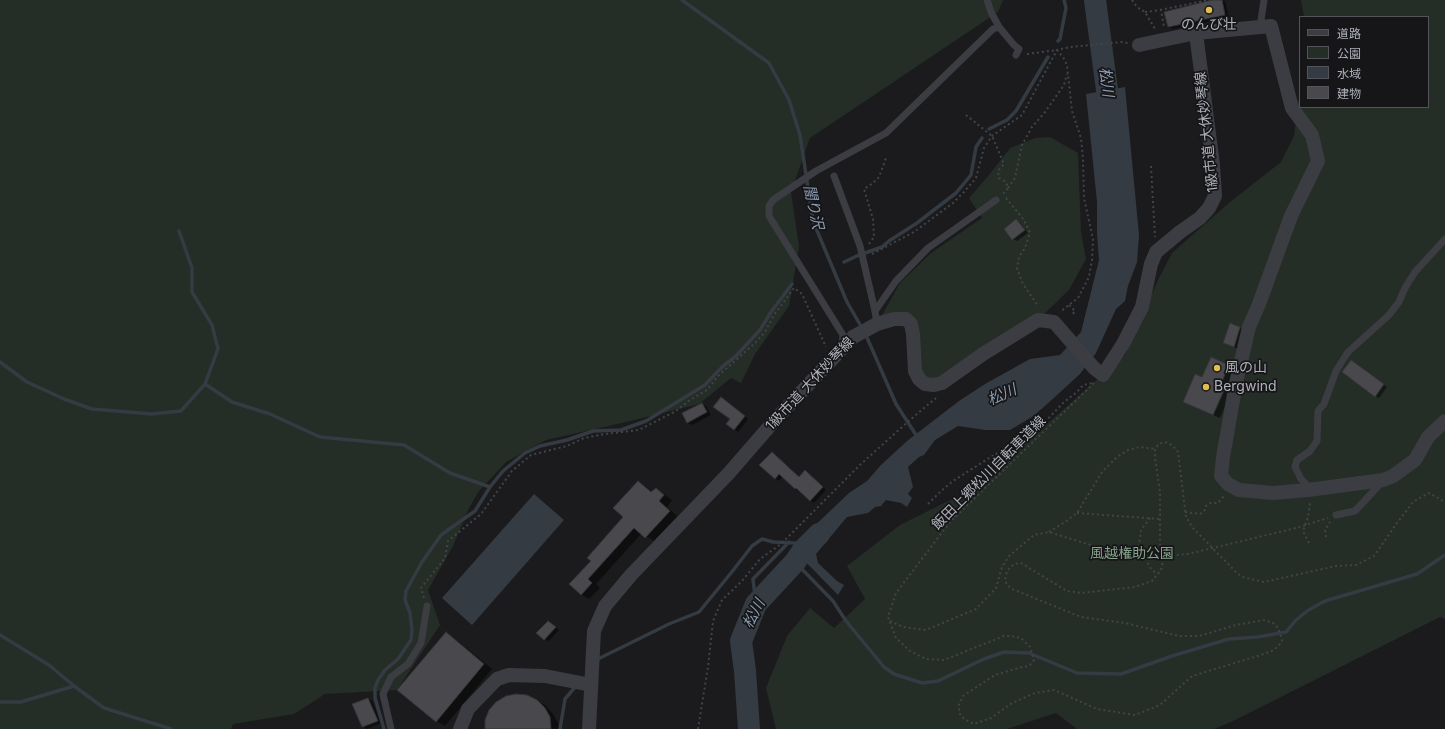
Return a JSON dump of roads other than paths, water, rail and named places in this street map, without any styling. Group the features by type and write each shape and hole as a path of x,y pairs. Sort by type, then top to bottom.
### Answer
{"street":[{"path":"1139,45 1196,32 1271,26 1292,108 1312,135 1318,161 1291,216 1259,304 1249,327 1236,383 1222,457 1221,476 1228,484 1239,490 1273,492 1309,490 1383,480 1393,476 1415,460 1428,437 1445,421"},
{"name":"1級市道 大休妙琴線","path":"589,729 589,682 594,631 605,606 631,575 729,473 775,420 829,362 853,337 874,321 906,319 911,324 915,372 919,379 925,384 934,385 942,383 983,354 1038,320 1055,316 1095,377 1103,376 1133,326 1142,307 1151,264 1156,252 1200,218 1209,208 1215,196 1213,165 1196,32"},
{"path":"460,729 468,709 497,679 509,675 545,676 565,680 589,682"}],"lane":[{"path":"987,0 991,12 999,27 1014,45 1020,49 1016,55"},
{"path":"1260,26 1264,0"},
{"path":"842,349 843,335 769,216 769,206 773,200 816,171 886,133 993,29 999,27"},
{"path":"834,176 860,246 874,321"},
{"path":"874,321 896,281 928,248 996,200"},
{"path":"1309,490 1295,467 1297,460 1310,451 1317,441 1318,411 1324,404 1336,371 1348,352 1388,316 1399,302 1405,288 1415,272 1445,239"},
{"path":"1336,515 1355,511 1383,480"},
{"path":"391,729 383,694 391,677 408,664 421,643 427,606"}],"water":[{"path":"1125,87 1139,235 1137,262 1128,286 1125,301 1116,309 1096,353 1080,374 1045,406 1032,417 1010,430 985,430 958,426 935,440 924,455 919,457 908,467 913,487 908,494 912,498 907,507 901,503 886,500 881,506 875,507 868,513 847,517 816,554 818,563 837,581 844,585 838,595 795,551 809,531 849,493 867,481 881,465 907,441 959,401 985,384 1030,359 1060,355 1081,332 1099,260 1097,202 1086,94"},
{"path":"534,494 564,520 472,625 442,598"}],"waterway":[{"name":"闇り沢","path":"682,0 769,63 789,100 800,135 813,221 847,302 862,328"},
{"path":"1058,41 1060,39 1066,8 1064,0"},
{"name":"松川","path":"1095,0 1110,120"},
{"path":"989,129 1007,120 1016,111 1048,57"},
{"path":"865,253 882,247 917,223 956,193 971,175 976,147 982,138"},
{"path":"0,362 27,382 64,399 92,409 152,414 181,411 205,384 218,349 212,325 192,292 192,268 179,231"},
{"path":"844,262 859,255"},
{"path":"384,729 375,698 375,688 378,680 385,670 398,659 411,640 412,629 410,613 405,600 406,591 422,562 441,535 475,511 490,487 503,471 525,453 540,446 567,440 593,431 621,430 646,421 705,385 722,367 736,356 760,330 771,312 792,284"},
{"name":"闇り沢","path":"865,333 896,404 918,438"},
{"path":"205,384 232,402 270,414 320,437 404,445 450,473 490,487"},
{"name":"松川","path":"749,729 745,671 741,641 756,604 819,534"},
{"path":"597,662 598,659 669,624 699,612 752,546 762,539 773,542 795,543 802,549"},
{"path":"756,604 753,579 789,542"},
{"path":"795,562 833,601 846,621 884,667 894,674 922,683 938,681 984,659 1004,652 1029,653 1077,673 1121,674 1172,656 1229,639 1258,637 1286,632 1295,621 1307,611 1325,601 1417,574 1445,555"},
{"path":"0,635 49,665 74,686"},
{"path":"0,702 21,702 74,686 104,708 171,729"},
{"path":"560,729 565,699 576,686"}],"place":[{"name":"のんび壮","path":"1209,10"},
{"name":"風の山","path":"1217,368"},
{"name":"Bergwind","path":"1206,387"}],"park label":[{"name":"風越権助公園","path":"1132,554"}]}
